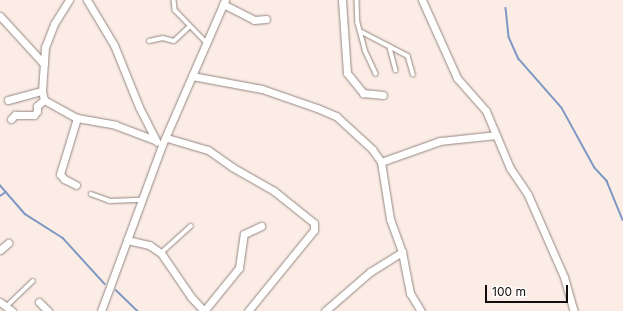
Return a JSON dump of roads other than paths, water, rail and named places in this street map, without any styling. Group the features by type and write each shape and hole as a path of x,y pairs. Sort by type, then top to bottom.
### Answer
{"street":[{"path":"69,0 48,37 42,91 44,100 77,118 115,126 155,140 162,145"},
{"path":"342,0 347,73 363,93 383,95"},
{"path":"422,0 457,78 481,104 510,168 522,185 538,217 564,277 574,311"},
{"path":"90,1 114,45 155,140"},
{"path":"101,311 162,145 224,2 254,20 266,19"},
{"path":"0,16 44,64"},
{"path":"192,76 262,89 336,116 372,149 381,162 390,219 402,252 410,293 421,311"},
{"path":"8,100 42,91"},
{"path":"10,119 14,115 34,115 37,111 36,106 44,100"},
{"path":"76,185 64,179 60,174 77,118"},
{"path":"381,162 440,141 496,135"},
{"path":"166,138 208,150 232,167 274,191 314,223 314,230 248,311"},
{"path":"128,240 149,245 161,252 191,297 204,311 240,268 244,234 261,226"},
{"path":"0,250 8,243"},
{"path":"325,311 370,272 402,252"},
{"path":"39,302 48,311"},
{"path":"3,304 12,311"}],"lane":[{"path":"174,0 175,10 189,27 206,42"},
{"path":"357,0 360,31 365,50 376,74"},
{"path":"148,41 163,38 174,41 189,27"},
{"path":"360,31 390,48 408,56 413,74"},
{"path":"390,48 396,70"},
{"path":"91,194 110,201 142,200"},
{"path":"161,252 191,226"},
{"path":"3,304 33,281"}],"waterway":[{"path":"506,8 509,37 519,59 562,108 595,168 607,181 623,220"},
{"path":"0,185 25,214 63,238 105,284"},
{"path":"0,196 6,192"},
{"path":"116,290 138,311"}]}
